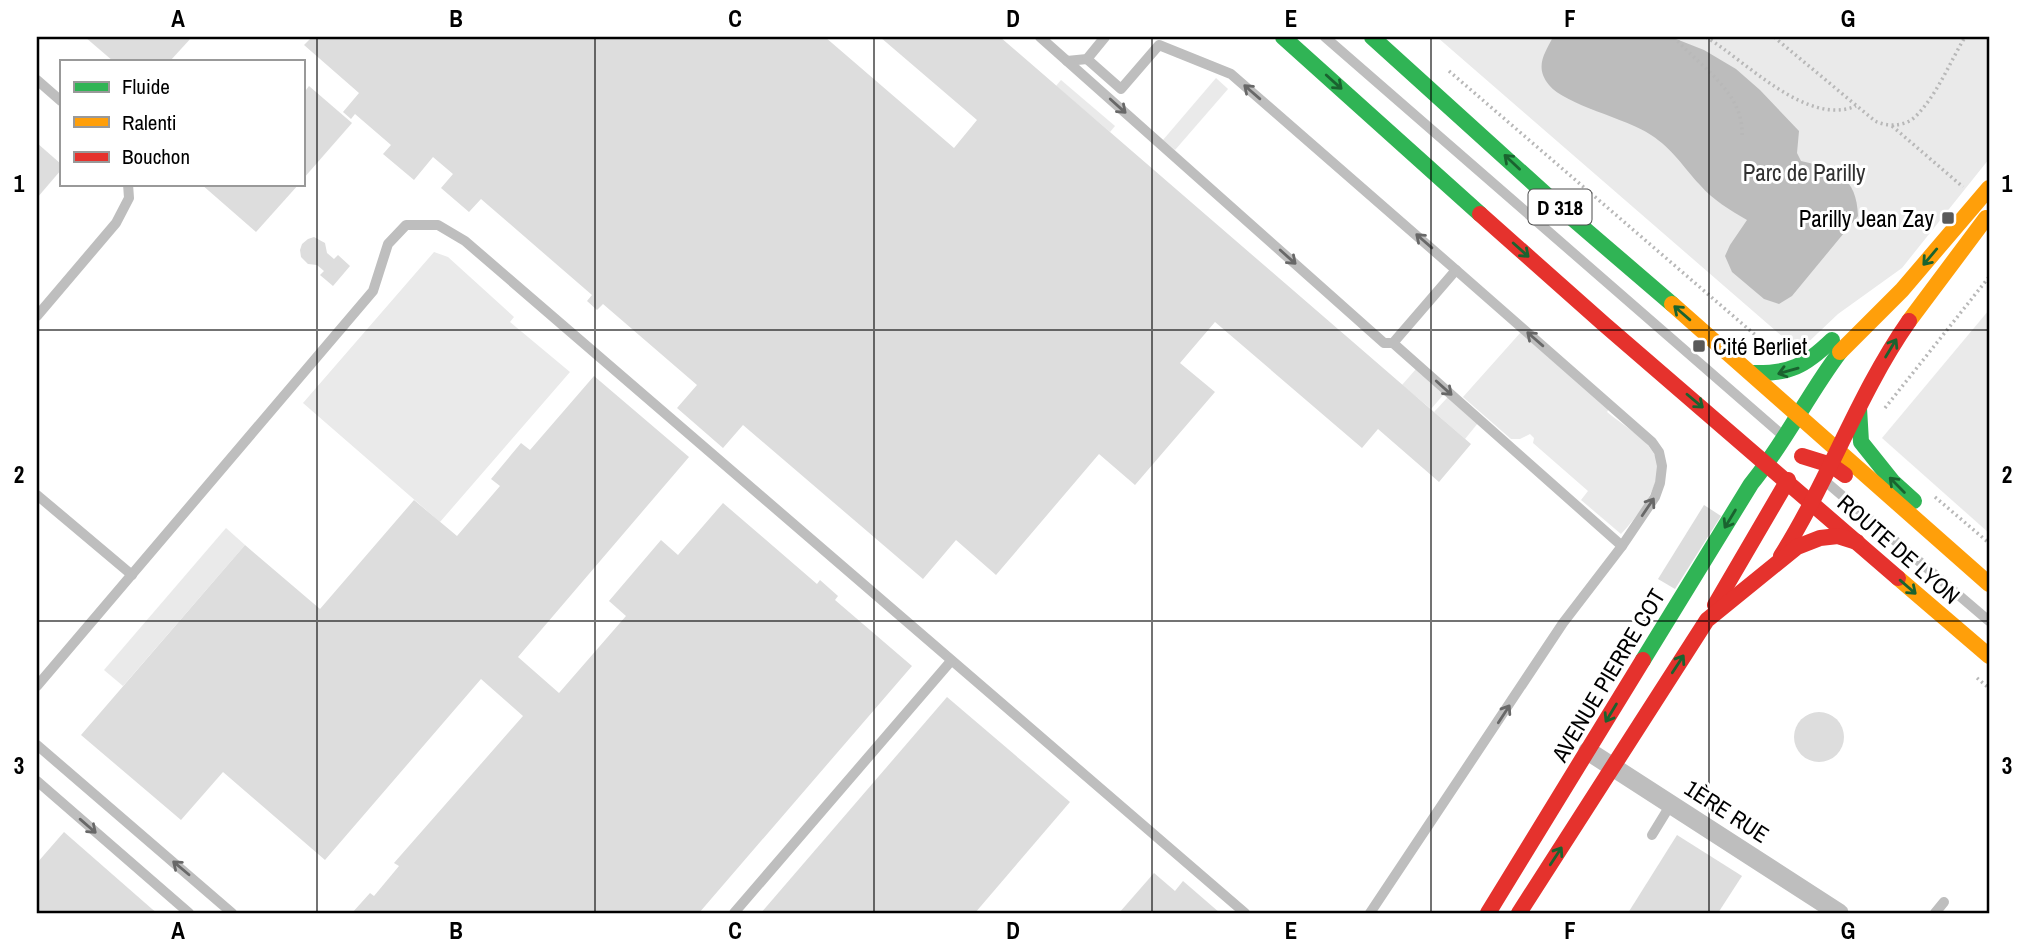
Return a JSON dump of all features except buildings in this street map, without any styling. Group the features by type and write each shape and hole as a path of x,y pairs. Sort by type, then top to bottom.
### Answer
{"main road":[{"name":"ROUTE DE LYON","path":"1283,37 1605,325 1989,656"},
{"name":"D 318","path":"1372,37 1573,219 1752,373"},
{"path":"1752,373 1789,373 1809,363 1850,323 1902,290 1984,193"},
{"path":"1777,561 1800,528 1858,408 1904,327 1989,214"},
{"name":"AVENUE PIERRE COT","path":"1488,913 1751,484 1768,463 1819,379 1842,349 1902,290"},
{"name":"ROUTE DE LYON","path":"1752,373 1798,415 1830,465 1957,555 1989,584"},
{"path":"1858,408 1861,442 1867,451 1894,482 1941,527 1957,555"},
{"path":"1768,463 1802,456 1830,465"},
{"path":"1519,913 1707,620 1788,480"},
{"path":"1707,620 1797,547 1820,538 1838,536 1857,542"}],"street":[{"name":"1ÈRE RUE","path":"1588,751 1839,913"}],"lane":[{"path":"1040,37 1384,343 1393,343 1622,546"},
{"path":"1067,61 1087,59 1105,37"},
{"path":"1325,37 1784,436 1802,456 1830,465 1989,621"},
{"path":"1087,59 1121,89 1159,44 1231,74 1652,442 1659,452 1662,466 1655,497 1622,546 1563,623 1370,913"},
{"path":"37,80 60,100"},
{"path":"37,316 116,223 129,198 128,186"},
{"path":"37,686 373,291 388,244 406,225 438,225 465,241 1245,913"},
{"path":"1393,343 1456,270"},
{"path":"37,495 132,575"},
{"path":"734,913 951,661"},
{"path":"37,745 232,913"},
{"path":"37,781 189,913"},
{"path":"1652,835 1671,803"},
{"path":"1935,913 1944,902"}],"path":[{"path":"1674,37 1733,99 1742,120 1742,135"},
{"path":"1706,37 1804,104 1830,112 1846,111 1856,106"},
{"path":"1774,37 1875,121 1892,126 1984,193"},
{"path":"1892,126 1914,118 1933,93 1965,37"},
{"path":"1447,69 1783,358"},
{"path":"1882,412 1989,277"}],"green space":[{"name":"Parc de Parilly","path":"1437,37 1989,37 1989,159 1902,268 1838,314 1799,351"},
{"path":"1216,78 1228,89 1175,150 1163,140"},
{"path":"1061,80 1115,126 1110,132 1056,86"},
{"path":"434,252 448,257 514,317 510,322 570,372 440,522 303,403"},
{"path":"1989,310 1989,533 1882,438"},
{"path":"1521,332 1609,409 1607,412 1638,435 1653,452 1657,462 1655,484 1643,507 1621,534 1581,500 1588,491 1533,443 1534,438 1530,434 1520,439 1511,439 1463,397"},
{"path":"1416,369 1444,394 1431,409 1402,385"},
{"path":"1448,397 1478,423 1465,439 1434,412"},
{"path":"226,528 245,545 123,686 104,670"}],"shaded area":[{"path":"1553,37 1671,37 1704,50 1736,69 1799,131 1797,153 1801,161 1825,167 1849,184 1854,192 1858,216 1792,296 1779,304 1764,299 1732,272 1725,256 1747,220 1710,195 1672,152 1651,135 1568,99 1549,85 1542,72 1542,60"}],"traffic: fast":[{"path":"1283,37 1480,214"},
{"path":"1372,37 1573,219 1672,304"},
{"path":"1752,373 1777,372 1796,367 1832,340"},
{"path":"1643,660 1751,484 1840,352"},
{"path":"1859,408 1861,442 1893,482 1914,501"}],"traffic: slow":[{"path":"1840,352 1902,290 1989,188"},
{"path":"1909,321 1986,218"},
{"path":"1672,304 1989,584"},
{"path":"1898,578 1989,656"}],"traffic: jam":[{"path":"1480,214 1898,578"},
{"path":"1781,556 1874,378 1909,321"},
{"path":"1802,456 1831,465 1845,475"},
{"path":"1715,605 1788,480"},
{"path":"1519,913 1707,620 1797,547 1820,538 1838,536 1857,542"},
{"path":"1488,913 1643,660"}],"place":[{"name":"Parilly Jean Zay","path":"1948,218"},
{"name":"Cité Berliet","path":"1699,346"}]}
